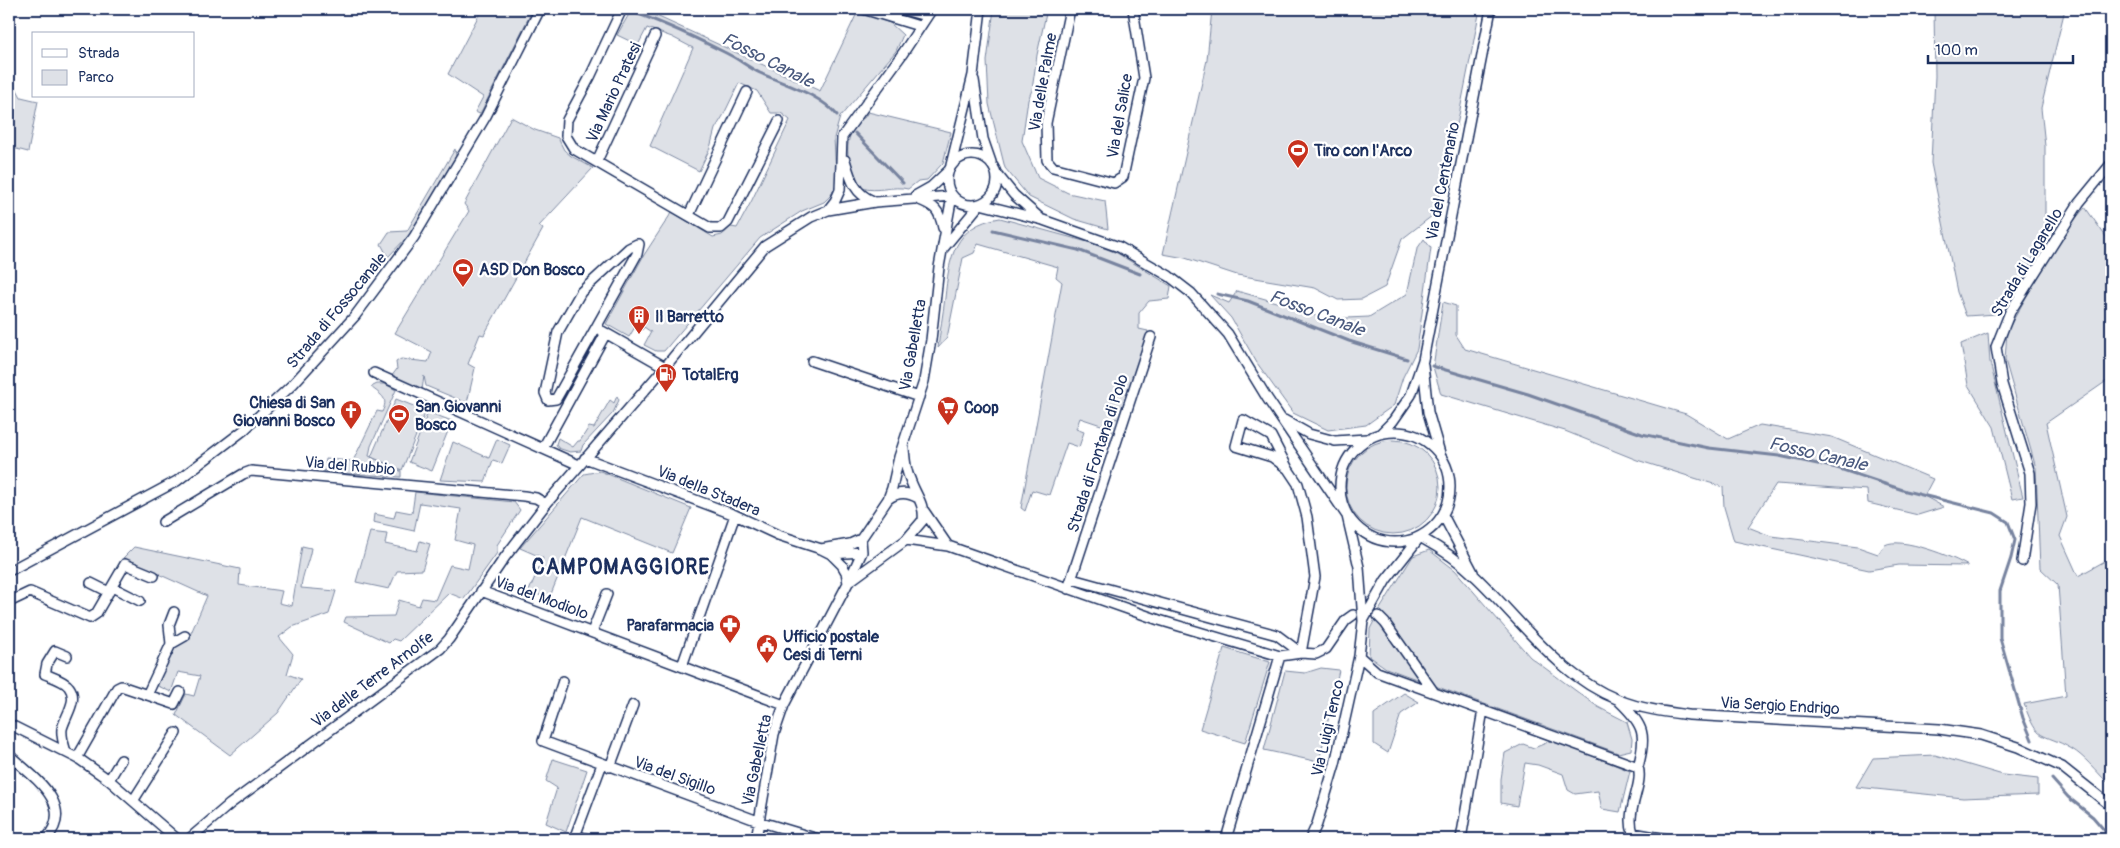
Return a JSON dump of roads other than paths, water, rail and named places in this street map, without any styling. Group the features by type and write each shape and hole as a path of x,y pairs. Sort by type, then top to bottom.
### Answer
{"street":[{"name":"Strada di Fossocanale","path":"9,571 177,481 244,430 293,384 355,316 414,237 486,116 540,9"},
{"name":"Via Mario Pratesi","path":"622,9 590,77 567,120 565,128 570,144 605,168 710,228 721,228 728,222 779,121"},
{"path":"862,9 919,26"},
{"path":"900,9 926,16"},
{"path":"828,210 840,190 842,137 903,53 932,9"},
{"path":"975,9 979,25"},
{"path":"981,9 973,75 949,168 947,184 952,196 965,204 980,204 1043,220 1120,247 1169,276 1191,294 1228,334 1347,516 1357,529 1371,538 1388,543 1404,542 1420,537 1433,528 1443,515 1449,501 1450,485 1447,470 1440,456 1429,443 1414,435 1398,432 1381,433 1366,439 1353,450 1343,465 1339,482 1340,499 1347,516"},
{"name":"Via delle Palme","path":"1047,160 1046,123 1070,9"},
{"name":"Via del Salice","path":"1047,160 1053,167 1114,183 1123,177 1144,78 1132,9"},
{"name":"Via del Centenario","path":"1381,433 1393,421 1411,395 1423,360 1491,9"},
{"name":"Via Mario Pratesi","path":"597,161 655,36"},
{"path":"973,75 984,138 991,162 997,174 1014,195 1043,220"},
{"path":"689,215 747,92"},
{"path":"842,148 855,188 864,198 875,202"},
{"path":"949,168 958,158 966,155 975,154 991,162"},
{"name":"Strada di Lagarello","path":"2022,561 2030,503 2030,473 2002,384 1996,347 2015,303 2080,203 2111,164"},
{"name":"Via delle Terre Arnolfe","path":"913,198 931,187 949,168"},
{"path":"942,250 980,204 988,200 994,192 997,174"},
{"name":"Via delle Terre Arnolfe","path":"190,839 230,804 440,649 546,504 665,367 765,246 811,216 828,210 875,202 952,196"},
{"name":"Via Gabelletta","path":"756,839 774,734 784,705 848,583 862,552 861,539 888,499 924,381 944,234 952,196"},
{"path":"913,198 934,206 941,217 944,234"},
{"path":"963,223 982,212 1000,209"},
{"path":"640,244 637,254 595,327 556,399 548,400 545,393 558,332 581,292 630,248 640,244"},
{"path":"595,327 665,367"},
{"path":"543,448 606,333"},
{"name":"Strada di Fontana di Polo","path":"1068,589 1151,337"},
{"name":"Via del Centenario","path":"1423,360 1428,412 1440,456"},
{"path":"812,361 919,397"},
{"path":"374,373 543,448 582,461"},
{"path":"1283,419 1310,434 1335,440 1366,439"},
{"path":"1288,469 1272,457 1236,446 1243,420 1271,436 1298,484 1307,517 1315,578 1301,652"},
{"name":"Via Gabelletta","path":"848,583 906,540 923,520 924,511 905,465 904,444"},
{"name":"Via della Stadera","path":"582,461 735,515 778,535 831,554 842,565 846,572 848,583"},
{"name":"Via del Rubbio","path":"163,522 243,474 250,472 524,496 536,498 546,504"},
{"path":"888,499 900,493 909,493 918,498"},
{"path":"924,511 932,526 948,546"},
{"path":"682,666 735,515"},
{"name":"Via Sergio Endrigo","path":"1443,515 1476,576"},
{"name":"Via Luigi Tenco","path":"1310,839 1317,824 1335,764 1359,656 1363,621 1359,566 1347,516"},
{"name":"Via Luigi Tenco","path":"1363,621 1386,580 1420,537"},
{"name":"Via Sergio Endrigo","path":"1420,537 1448,553 1476,576 1525,631 1560,664 1618,700 1654,710 1689,715 1939,729 1981,735 2018,747 2062,767 2111,806"},
{"path":"821,550 850,544 861,539"},
{"path":"906,540 948,546 1159,620 1280,656 1301,652 1316,654 1326,649 1346,620 1353,615"},
{"path":"862,552 873,559 879,560"},
{"name":"Via della Stadera","path":"831,554 862,552"},
{"path":"9,602 30,592 90,618 96,614 125,564 154,576"},
{"path":"1072,579 1277,635 1301,652"},
{"path":"91,583 140,601"},
{"name":"Via del Modiolo","path":"481,591 784,705"},
{"name":"Via del Modiolo","path":"592,632 607,594"},
{"path":"147,695 172,644 170,625 174,612"},
{"path":"1378,616 1386,623 1433,691"},
{"path":"172,644 185,636"},
{"path":"66,752 62,735 72,705 73,695 68,686 45,674 47,664 55,651 67,656"},
{"path":"1226,839 1280,656"},
{"path":"1359,656 1377,672 1638,767"},
{"name":"Via del Sigillo","path":"563,681 542,741 758,821 818,839"},
{"path":"79,759 117,688 121,686 174,704 180,692"},
{"path":"79,759 115,700"},
{"path":"1618,700 1637,718 1641,730 1643,748 1638,767 1640,772 1630,824 1633,833 1667,839"},
{"name":"Via del Sigillo","path":"587,839 575,837 633,705"},
{"path":"1461,839 1482,710"},
{"path":"9,724 79,759 109,780 177,839"},
{"path":"133,801 176,733"},
{"path":"9,755 50,793 55,804 56,818 53,832 46,839"},
{"path":"109,780 121,760"}],"waterway":[{"name":"Fosso Canale","path":"629,11 689,35 729,54 760,73 811,95 837,115"},
{"name":"Fosso Canale","path":"855,133 903,183"},
{"name":"Fosso Canale","path":"993,230 1078,250 1140,274"},
{"name":"Fosso Canale","path":"1217,294 1248,301 1349,341 1407,359"},
{"name":"Fosso Canale","path":"1432,366 1528,394 1642,434 1709,448 1779,456 1837,468 1906,491 1994,513 2008,522 2015,540 2000,591 2000,638 2023,718 2032,740"},
{"name":"Fosso Canale","path":"2052,779 2068,797 2093,817 2111,838"}],"place":[{"name":"Tiro con l'Arco","path":"1298,169"},
{"name":"ASD Don Bosco","path":"463,288"},
{"name":"Il Barretto","path":"639,335"},
{"name":"TotalErg","path":"666,393"},
{"name":"Coop","path":"948,426"},
{"name":"Chiesa di San Giovanni Bosco","path":"351,430"},
{"name":"San Giovanni Bosco","path":"399,434"},
{"name":"Parafarmacia","path":"730,644"},
{"name":"Ufficio postale Cesi di Terni","path":"767,664"}],"district":[{"name":"CAMPOMAGGIORE","path":"621,567"}]}
